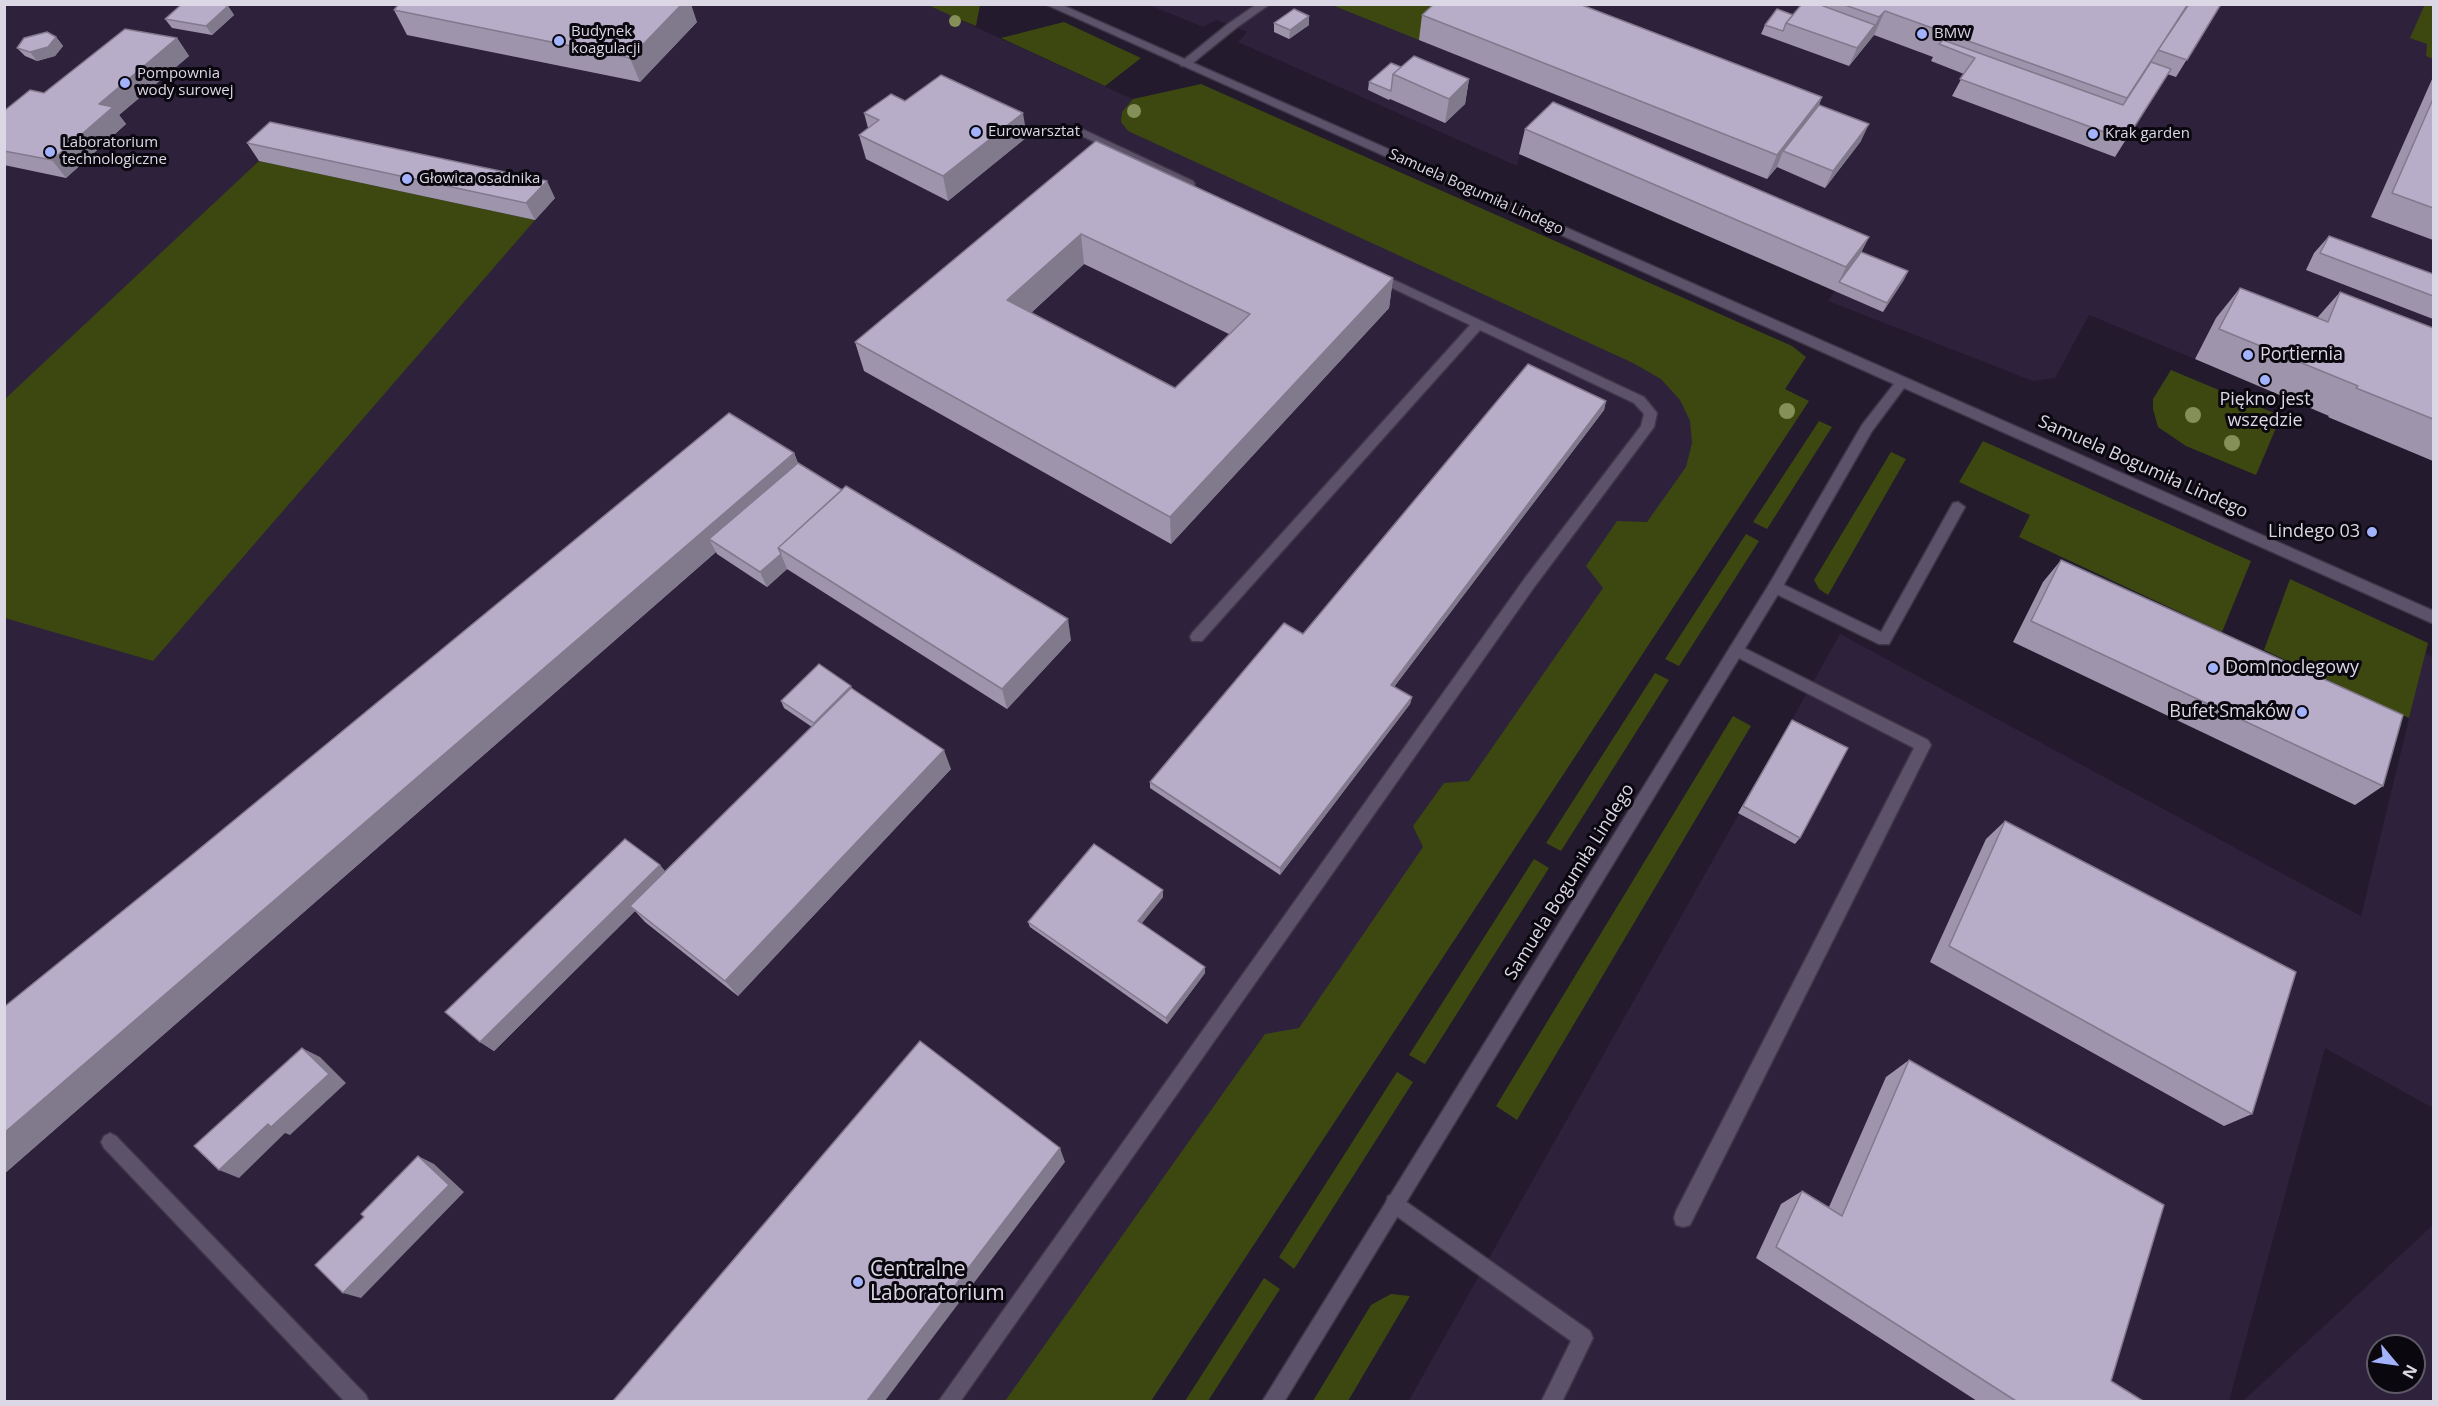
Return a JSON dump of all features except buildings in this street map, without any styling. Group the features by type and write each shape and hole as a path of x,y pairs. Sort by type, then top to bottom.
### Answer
{"street":[{"name":"Samuela Bogumiła Lindego","path":"1050,4 2433,618"},
{"path":"1185,64 1232,26 1265,4"},
{"path":"1080,131 1198,189"},
{"path":"948,1401 1530,582 1647,427 1651,412 1639,400 1359,267"},
{"path":"1197,637 1478,324"},
{"name":"Samuela Bogumiła Lindego","path":"1272,1401 1775,587 1867,428 1901,383"},
{"path":"1775,587 1884,640 1958,507"},
{"path":"1683,1218 1923,745 1736,650"},
{"path":"110,1142 359,1401"},
{"path":"1395,1203 1584,1338 1551,1401"}],"shaded area":[{"path":"4,5 928,5 1804,408 1151,1401 5,1401"},
{"path":"1149,5 2433,5 2433,370 2246,380 2089,315 2055,378 2033,381 1828,301 1856,261 1520,153 1517,166 1238,42 1247,32 1217,20 1203,27"},
{"path":"1840,634 2361,916 2425,653 2433,657 2433,1108 2325,1048 2229,1401 1408,1402"},
{"path":"2433,1225 2433,1401 2243,1401"}],"green space":[{"path":"2425,4 2433,5 2433,59 2426,56 2427,44 2410,38"},
{"path":"928,5 980,5 976,26 956,18"},
{"path":"1332,5 1456,5 1419,40"},
{"path":"1064,22 1141,58 1105,86 1001,38"},
{"path":"1201,84 1792,346 1806,357 1785,389 1809,401 1151,1401 1005,1401 1265,1034 1299,1028 1423,847 1413,826 1444,783 1469,781 1603,588 1586,566 1617,521 1647,522 1686,467 1692,443 1690,421 1680,400 1661,379 1633,363 1128,131 1121,122 1122,112 1133,99"},
{"path":"259,161 535,220 153,661 5,618 5,399"},
{"path":"2171,370 2281,416 2256,475 2186,446 2158,427 2153,399"},
{"path":"1819,421 1832,427 1767,529 1753,522"},
{"path":"1983,441 2251,561 2222,632 2019,537 2030,515 1959,482"},
{"path":"1891,452 1906,459 1828,595 1819,589 1814,580"},
{"path":"1746,534 1759,541 1679,666 1665,659"},
{"path":"2290,579 2428,643 2409,718 2264,650"},
{"path":"1655,673 1669,680 1561,851 1546,843"},
{"path":"1733,716 1751,726 1517,1120 1496,1106"},
{"path":"1534,859 1549,868 1425,1064 1409,1055"},
{"path":"1397,1072 1413,1082 1294,1269 1279,1257"},
{"path":"1264,1278 1280,1289 1208,1401 1185,1401"},
{"path":"1391,1294 1410,1296 1348,1401 1313,1401 1371,1305"}],"place":[{"name":"BMW","path":"1922,34"},
{"name":"Budynek koagulacji","path":"559,41"},
{"name":"Pompownia wody surowej","path":"125,83"},
{"name":"Eurowarsztat","path":"976,132"},
{"name":"Krak garden","path":"2093,134"},
{"name":"Laboratorium technologiczne","path":"50,152"},
{"name":"Głowica osadnika","path":"407,179"},
{"name":"Portiernia","path":"2248,355"},
{"name":"Piękno jest wszędzie","path":"2265,380"},
{"name":"Lindego 03","path":"2372,532"},
{"name":"Dom noclegowy","path":"2213,668"},
{"name":"Bufet Smaków","path":"2302,712"},
{"name":"Centralne Laboratorium","path":"858,1282"}]}
